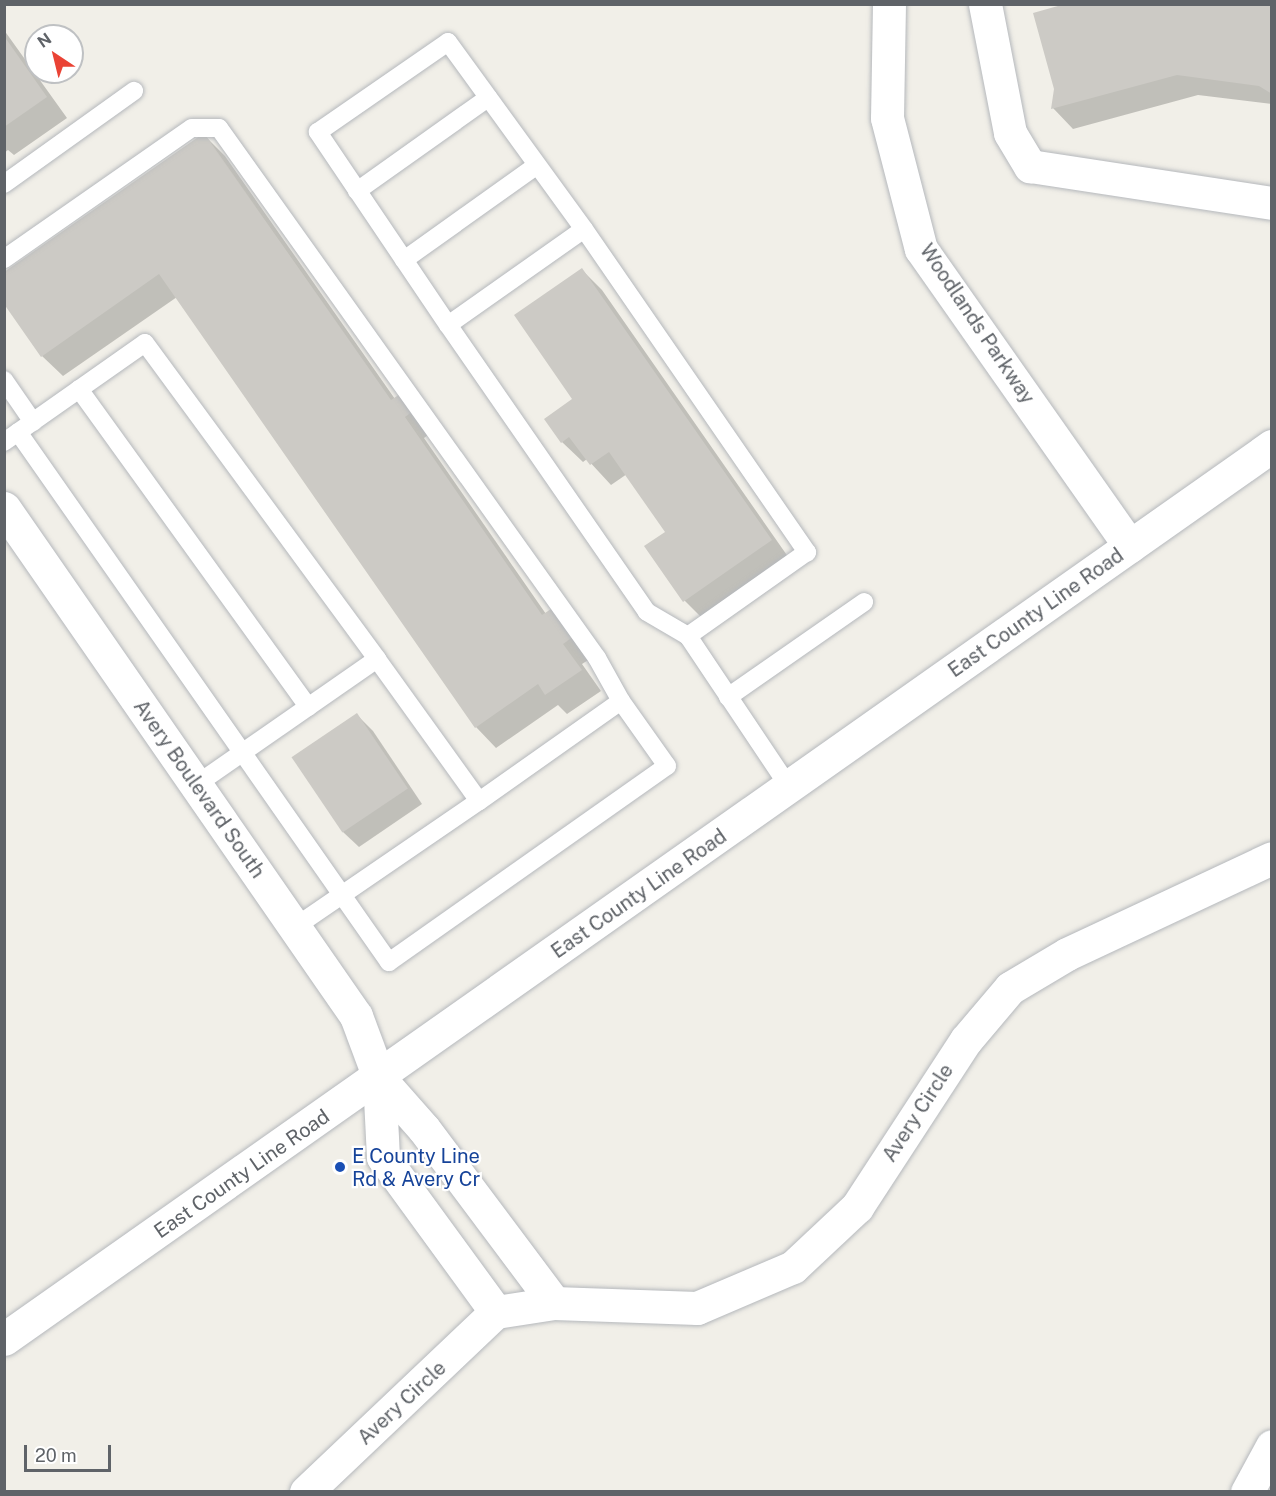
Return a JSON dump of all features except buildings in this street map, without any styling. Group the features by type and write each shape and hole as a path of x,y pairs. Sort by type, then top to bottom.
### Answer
{"street":[{"name":"Woodlands Parkway","path":"889,4 887,118 921,249 1130,546"},
{"path":"985,4 1010,133 1030,166 1272,203"},
{"name":"East County Line Road","path":"4,1339 379,1078 1272,446"},
{"name":"Avery Boulevard South","path":"4,508 356,1016 379,1078"},
{"name":"Avery Circle","path":"306,1491 496,1312 554,1303 698,1308 793,1267 857,1207 966,1040 1010,988 1067,954 1272,858"},
{"path":"379,1078 424,1129 554,1303"},
{"path":"379,1078 383,1157 496,1312"},
{"path":"1247,1491 1272,1446"}],"lane":[{"path":"688,636 807,552 584,229 448,42 318,132 448,325 647,612 688,636 789,788"},
{"path":"4,184 134,91"},
{"path":"357,191 488,98"},
{"path":"4,259 192,128 219,128 597,657 621,701 667,766 389,962 19,432 4,380"},
{"path":"404,260 537,165"},
{"path":"448,325 584,229"},
{"path":"19,432 145,343 479,801"},
{"path":"79,389 308,707"},
{"path":"728,697 864,602"},
{"path":"197,784 377,659"},
{"path":"295,927 621,701"}],"place":[{"name":"E County Line Rd & Avery Cr","path":"340,1167"}]}
